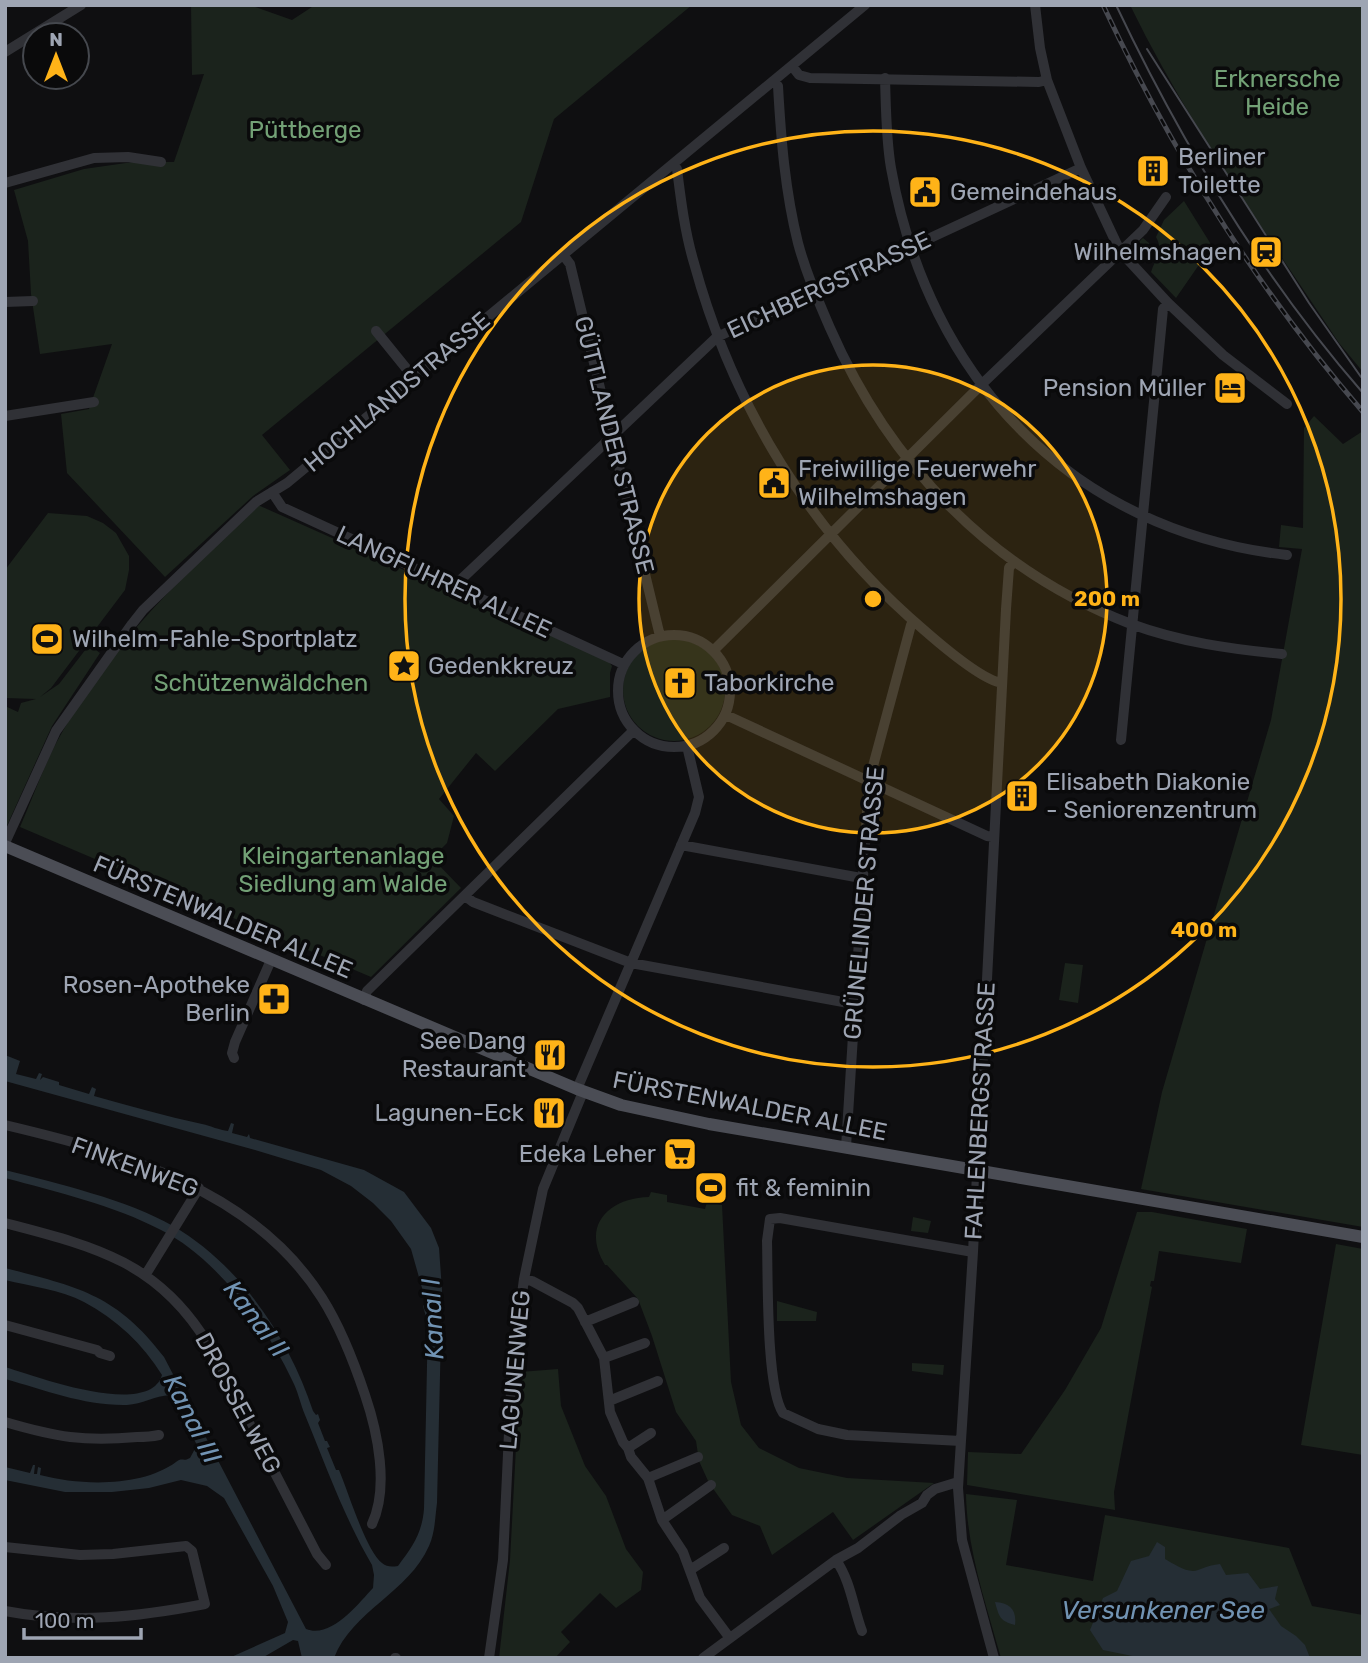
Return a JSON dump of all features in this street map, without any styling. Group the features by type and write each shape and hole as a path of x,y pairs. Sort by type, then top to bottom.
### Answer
{"main road":[{"name":"FÜRSTENWALDER ALLEE","path":"5,845 364,1000 621,1105 668,1116 1363,1237"}],"street":[{"path":"5,52 80,5"},
{"name":"HOCHLANDSTRASSE","path":"5,845 57,731 132,624 256,502 287,483 865,5"},
{"path":"1035,5 1047,80 1081,168 1120,251 1168,303 1223,355 1287,404"},
{"path":"792,66 799,75 810,78 1047,80"},
{"path":"885,78 890,166 911,248 943,322 981,385 1015,424 1054,461 1098,493 1142,516 1207,541 1287,555"},
{"path":"774,81 778,86 786,183 799,244 814,292 861,391 882,426 907,459 964,520 1014,561 1072,597 1131,624 1207,645 1282,654"},
{"path":"5,183 94,158 128,157 162,162"},
{"path":"673,164 677,169 693,262 717,337 738,386 796,489 830,535 863,573 914,622 982,675 1002,683"},
{"name":"EICHBERGSTRASSE","path":"453,587 717,337 1081,168"},
{"path":"714,650 981,385 1143,230 1166,197"},
{"name":"GÜTTLANDER STRASSE","path":"564,256 570,264 660,636"},
{"path":"5,302 33,301"},
{"path":"1121,740 1163,309 1168,303"},
{"path":"376,331 414,379"},
{"path":"5,416 94,402"},
{"name":"LANGFUHRER ALLEE","path":"272,492 282,507 623,664"},
{"name":"FAHLENBERGSTRASSE","path":"994,1658 962,1540 958,1482 973,1252 1002,683 1009,568 1014,561"},
{"name":"GRÜNELINDER STRASSE","path":"846,1147 869,781 914,622"},
{"path":"684,635 704,642 714,650 723,661 727,672 730,698 726,715 710,733 687,746 655,744 633,731 625,720 617,694 623,664 639,646 660,636 684,635"},
{"path":"726,715 994,837"},
{"path":"364,1000 367,991 633,731"},
{"name":"LAGUNENWEG","path":"489,1658 503,1560 512,1369 524,1279 543,1189 631,963 695,813 699,797 687,746"},
{"path":"681,845 861,878"},
{"path":"465,896 473,902 631,963 854,1004"},
{"path":"234,1058 232,1053 235,1042 271,960"},
{"name":"FINKENWEG","path":"5,1125 136,1163 200,1188 244,1216 275,1242 312,1283 334,1318 362,1384 373,1426 381,1492 372,1524"},
{"path":"146,1274 200,1188"},
{"path":"961,1441 846,1436 818,1429 783,1413 773,1377 766,1241 770,1219 779,1218 973,1252"},
{"name":"DROSSELWEG","path":"5,1223 94,1249 146,1274 178,1304 204,1337 317,1554 326,1565"},
{"path":"524,1279 573,1303 584,1322 604,1358 610,1412 622,1442 648,1478 662,1520 683,1552 700,1598 729,1637"},
{"path":"584,1322 634,1302"},
{"path":"5,1325 110,1356"},
{"path":"604,1358 645,1343"},
{"path":"609,1401 658,1381"},
{"path":"5,1422 85,1440 146,1439 159,1435"},
{"path":"628,1448 651,1433"},
{"path":"648,1478 698,1457"},
{"path":"703,1658 836,1560 858,1548 901,1515 922,1503 935,1489 958,1482"},
{"path":"662,1520 711,1485"},
{"path":"5,1547 80,1555 113,1554 183,1545 192,1551 205,1604 128,1617 81,1619 5,1611"},
{"path":"690,1570 724,1548"},
{"path":"836,1560 856,1605 856,1616 862,1632"}],"green space":[{"name":"Püttberge","path":"191,5 250,5 292,20 315,5 692,5 554,119 521,222 262,435 290,470 253,496 165,577 67,473 61,414 89,409 112,344 40,354 31,294 28,241 14,190 84,169 133,162 174,162 204,74 192,75"},
{"name":"Erknersche Heide","path":"1130,5 1363,5 1363,372 1339,343 1202,135"},
{"path":"1184,201 1212,246 1176,298 1151,272 1159,251 1156,237 1164,220"},
{"path":"1143,238 1149,243 1149,254 1141,261 1136,261 1128,252"},
{"path":"1314,416 1343,444 1363,431 1363,1227 1141,1189 1162,1092 1271,720 1302,549 1279,547 1281,525 1303,528 1304,428"},
{"name":"Kleingartenanlage Siedlung am Walde","path":"258,505 608,661 612,666 610,697 558,709 495,771 476,753 439,799 454,816 447,843 432,858 461,888 371,977 20,827 58,741 84,696 106,666 128,637 177,583"},
{"name":"Wilhelm-Fahle-Sportplatz","path":"48,513 87,516 103,523 116,533 129,556 129,570 125,590 51,688 40,697 59,684 89,645 100,653 52,726 5,830 5,706 18,712 21,703 36,699 5,698 5,570"},
{"path":"674,639 694,643 710,654 721,670 725,690 721,710 710,726 694,737 674,741 654,737 638,726 627,710 623,690 627,670 638,654 654,643"},
{"path":"1065,963 1083,965 1078,1003 1059,1000"},
{"path":"651,1192 667,1195 667,1202 705,1209 707,1202 722,1205 731,1382 741,1425 759,1448 799,1468 847,1478 934,1483 853,1540 833,1512 772,1555 760,1526 732,1515 709,1483 699,1461 696,1441 676,1412 638,1299 605,1265 598,1251 596,1238 603,1217 621,1203 649,1197"},
{"path":"1137,1212 1152,1212 1247,1229 1241,1263 1159,1251 1154,1281 1151,1281 1150,1286 1152,1287 1114,1492 1115,1510 967,1485 968,1452 1021,1454 1065,1390 1101,1328"},
{"path":"913,1217 931,1221 928,1233 911,1231"},
{"path":"1336,1244 1363,1249 1363,1455 1301,1445"},
{"path":"777,1301 817,1312 816,1321 777,1321"},
{"path":"912,1363 944,1365 943,1375 912,1371"},
{"path":"558,1369 561,1406 585,1466 606,1496 626,1549 643,1572 641,1590 616,1608 600,1593 561,1632 570,1642 555,1658 499,1658 510,1560 520,1372"},
{"path":"966,1494 1017,1500 1006,1565 1093,1581 1105,1515 1289,1548 1312,1606 1363,1615 1363,1658 1001,1658 974,1556"}],"water":[{"path":"5,1055 20,1061 16,1074 36,1079 39,1073 42,1074 40,1080 43,1077 89,1094 92,1087 96,1089 94,1096 221,1130 228,1131 231,1123 234,1124 232,1133 247,1137 249,1134 250,1138 364,1170 404,1192 431,1228 439,1248 442,1290 435,1525 429,1546 420,1562 354,1627 334,1658 302,1658 298,1641 293,1640 262,1658 229,1658 285,1633 288,1622 273,1586 224,1498 207,1486 181,1480 149,1488 112,1492 65,1492 5,1480 5,1467 30,1473 35,1465 34,1474 37,1474 38,1467 41,1468 40,1475 57,1479 93,1482 129,1480 190,1458 197,1445 170,1395 133,1404 111,1405 65,1396 5,1379 5,1367 90,1391 136,1394 153,1388 162,1375 128,1333 107,1316 65,1294 5,1280 5,1268 75,1288 112,1306 129,1319 164,1357 306,1629 315,1631 334,1625 352,1611 373,1588 372,1565 336,1491 294,1384 269,1338 220,1275 181,1242 143,1221 104,1206 5,1178 5,1170 135,1208 173,1226 220,1261 240,1282 276,1331 303,1384 313,1411 318,1414 318,1423 330,1447 327,1448 336,1470 339,1470 370,1546 382,1563 391,1567 398,1566 412,1546 419,1533 424,1509 428,1318 411,1249 391,1221 373,1203 351,1186 321,1170 5,1081"},
{"name":"Versunkener See","path":"1157,1542 1165,1547 1165,1559 1186,1570 1194,1571 1220,1564 1226,1575 1248,1573 1260,1589 1278,1586 1275,1599 1280,1605 1269,1609 1281,1626 1305,1645 1310,1658 1142,1658 1103,1650 1090,1630 1103,1598 1117,1591 1131,1561 1149,1556"},
{"path":"995,1602 1011,1608 1015,1615 1015,1625 1001,1618"}],"tram line":[{"path":"1116,5 1168,108 1226,208 1291,303 1363,393"},
{"path":"1147,49 1309,303 1361,377"}],"railway":[{"path":"1103,5 1158,113 1219,218 1287,317 1363,412"}],"place":[{"name":"Berliner Toilette","path":"1153,171"},
{"name":"Gemeindehaus","path":"925,192"},
{"name":"Wilhelmshagen","path":"1266,252"},
{"name":"Pension Müller","path":"1230,388"},
{"name":"Freiwillige Feuerwehr Wilhelmshagen","path":"774,483"},
{"name":"Wilhelm-Fahle-Sportplatz","path":"47,639"},
{"name":"Gedenkkreuz","path":"404,666"},
{"name":"Taborkirche","path":"680,683"},
{"name":"Elisabeth Diakonie - Seniorenzentrum","path":"1022,796"},
{"name":"Rosen-Apotheke Berlin","path":"274,999"},
{"name":"See Dang Restaurant","path":"550,1055"},
{"name":"Lagunen-Eck","path":"549,1113"},
{"name":"Edeka Leher","path":"680,1154"},
{"name":"fit & feminin","path":"711,1188"}],"park label":[{"name":"Schützenwäldchen","path":"261,683"}],"water label":[{"name":"Kanal II","path":"256,1319"},
{"name":"Kanal I","path":"433,1319"},
{"name":"Kanal III","path":"192,1419"}]}
